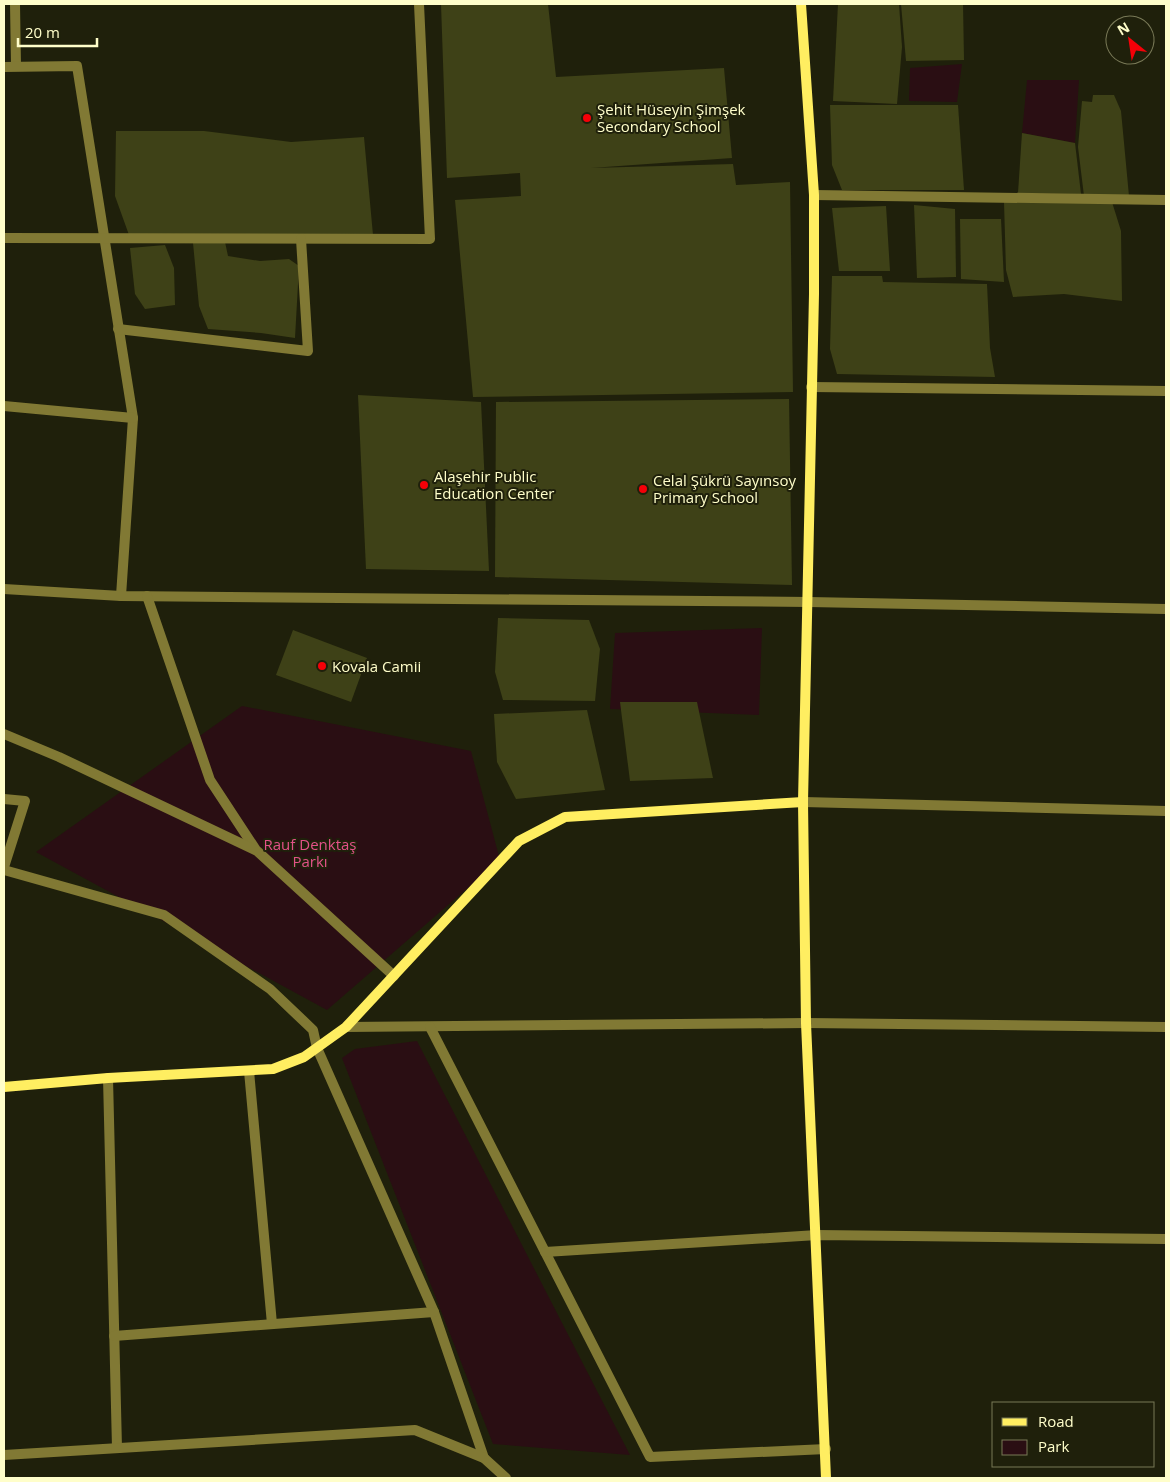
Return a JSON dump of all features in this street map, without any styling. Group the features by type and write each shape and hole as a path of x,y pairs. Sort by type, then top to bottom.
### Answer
{"street":[{"path":"16,4 16,66"},
{"path":"4,238 430,239 420,4"},
{"path":"802,4 814,195 809,602 803,802 806,1023 826,1478"},
{"path":"4,67 77,66 133,418 121,596"},
{"path":"814,195 1166,200"},
{"path":"118,329 308,351 301,239"},
{"path":"811,387 1166,391"},
{"path":"4,406 133,418"},
{"path":"4,589 121,596 809,602 1166,609"},
{"path":"147,596 210,780 256,850 394,976"},
{"path":"4,734 59,757 256,850"},
{"path":"4,799 25,802 4,868 164,915 270,989 314,1030 317,1048 434,1312 484,1458"},
{"path":"4,1087 108,1078 273,1069 304,1057 346,1027 519,841 565,817 803,802 1166,811"},
{"path":"346,1027 806,1023 1166,1027"},
{"path":"430,1027 650,1457 826,1450"},
{"path":"249,1071 272,1324"},
{"path":"108,1078 117,1448"},
{"path":"545,1252 816,1235 1166,1239"},
{"path":"114,1336 434,1312"},
{"path":"4,1455 415,1430 484,1458 506,1478"}],"green space":[{"path":"962,64 957,102 909,101 910,68"},
{"path":"1027,80 1079,80 1075,143 1022,133"},
{"path":"762,628 759,715 610,709 615,633"},
{"name":"Rauf Denktaş Parkı","path":"242,706 471,751 500,860 327,1010 36,852"},
{"path":"417,1041 630,1455 493,1444 342,1058 355,1049"}],"building":[{"path":"441,4 548,4 556,77 724,68 732,158 591,168 733,164 736,185 790,182 793,392 473,397 455,200 521,196 520,173 447,178"},
{"path":"838,4 899,4 902,47 897,104 833,101"},
{"path":"901,4 963,4 964,60 906,61"},
{"path":"1093,95 1114,95 1121,111 1129,196 1084,196 1078,147 1082,101 1092,102"},
{"path":"830,105 958,105 964,190 842,190 832,165"},
{"path":"116,131 204,131 291,142 364,137 373,235 129,235 115,196"},
{"path":"1022,133 1075,143 1081,194 1018,193"},
{"path":"1004,202 1112,202 1121,231 1122,301 1064,294 1013,297 1006,270"},
{"path":"914,205 955,209 956,277 917,278"},
{"path":"886,206 890,271 839,271 832,208"},
{"path":"960,219 1001,219 1004,282 961,279"},
{"path":"225,242 228,256 260,261 289,259 299,266 295,338 208,329 199,306 193,243"},
{"path":"165,245 174,268 175,305 145,309 135,294 130,248"},
{"path":"832,276 882,276 883,282 987,284 990,348 995,377 837,374 830,349"},
{"name":"Alaşehir Public Education Center","path":"358,395 481,402 489,571 366,569"},
{"name":"Celal Şükrü Sayınsoy Primary School","path":"789,399 792,585 495,577 496,402"},
{"path":"498,618 589,620 600,649 595,701 503,700 495,672"},
{"name":"Kovala Camii","path":"293,630 367,658 351,702 276,675"},
{"path":"620,702 697,702 713,778 630,781"},
{"path":"587,710 605,790 516,799 497,762 494,714"}],"place":[{"name":"Şehit Hüseyin Şimşek Secondary School","path":"587,118"},
{"name":"Alaşehir Public Education Center","path":"424,485"},
{"name":"Celal Şükrü Sayınsoy Primary School","path":"643,489"},
{"name":"Kovala Camii","path":"322,666"}]}
